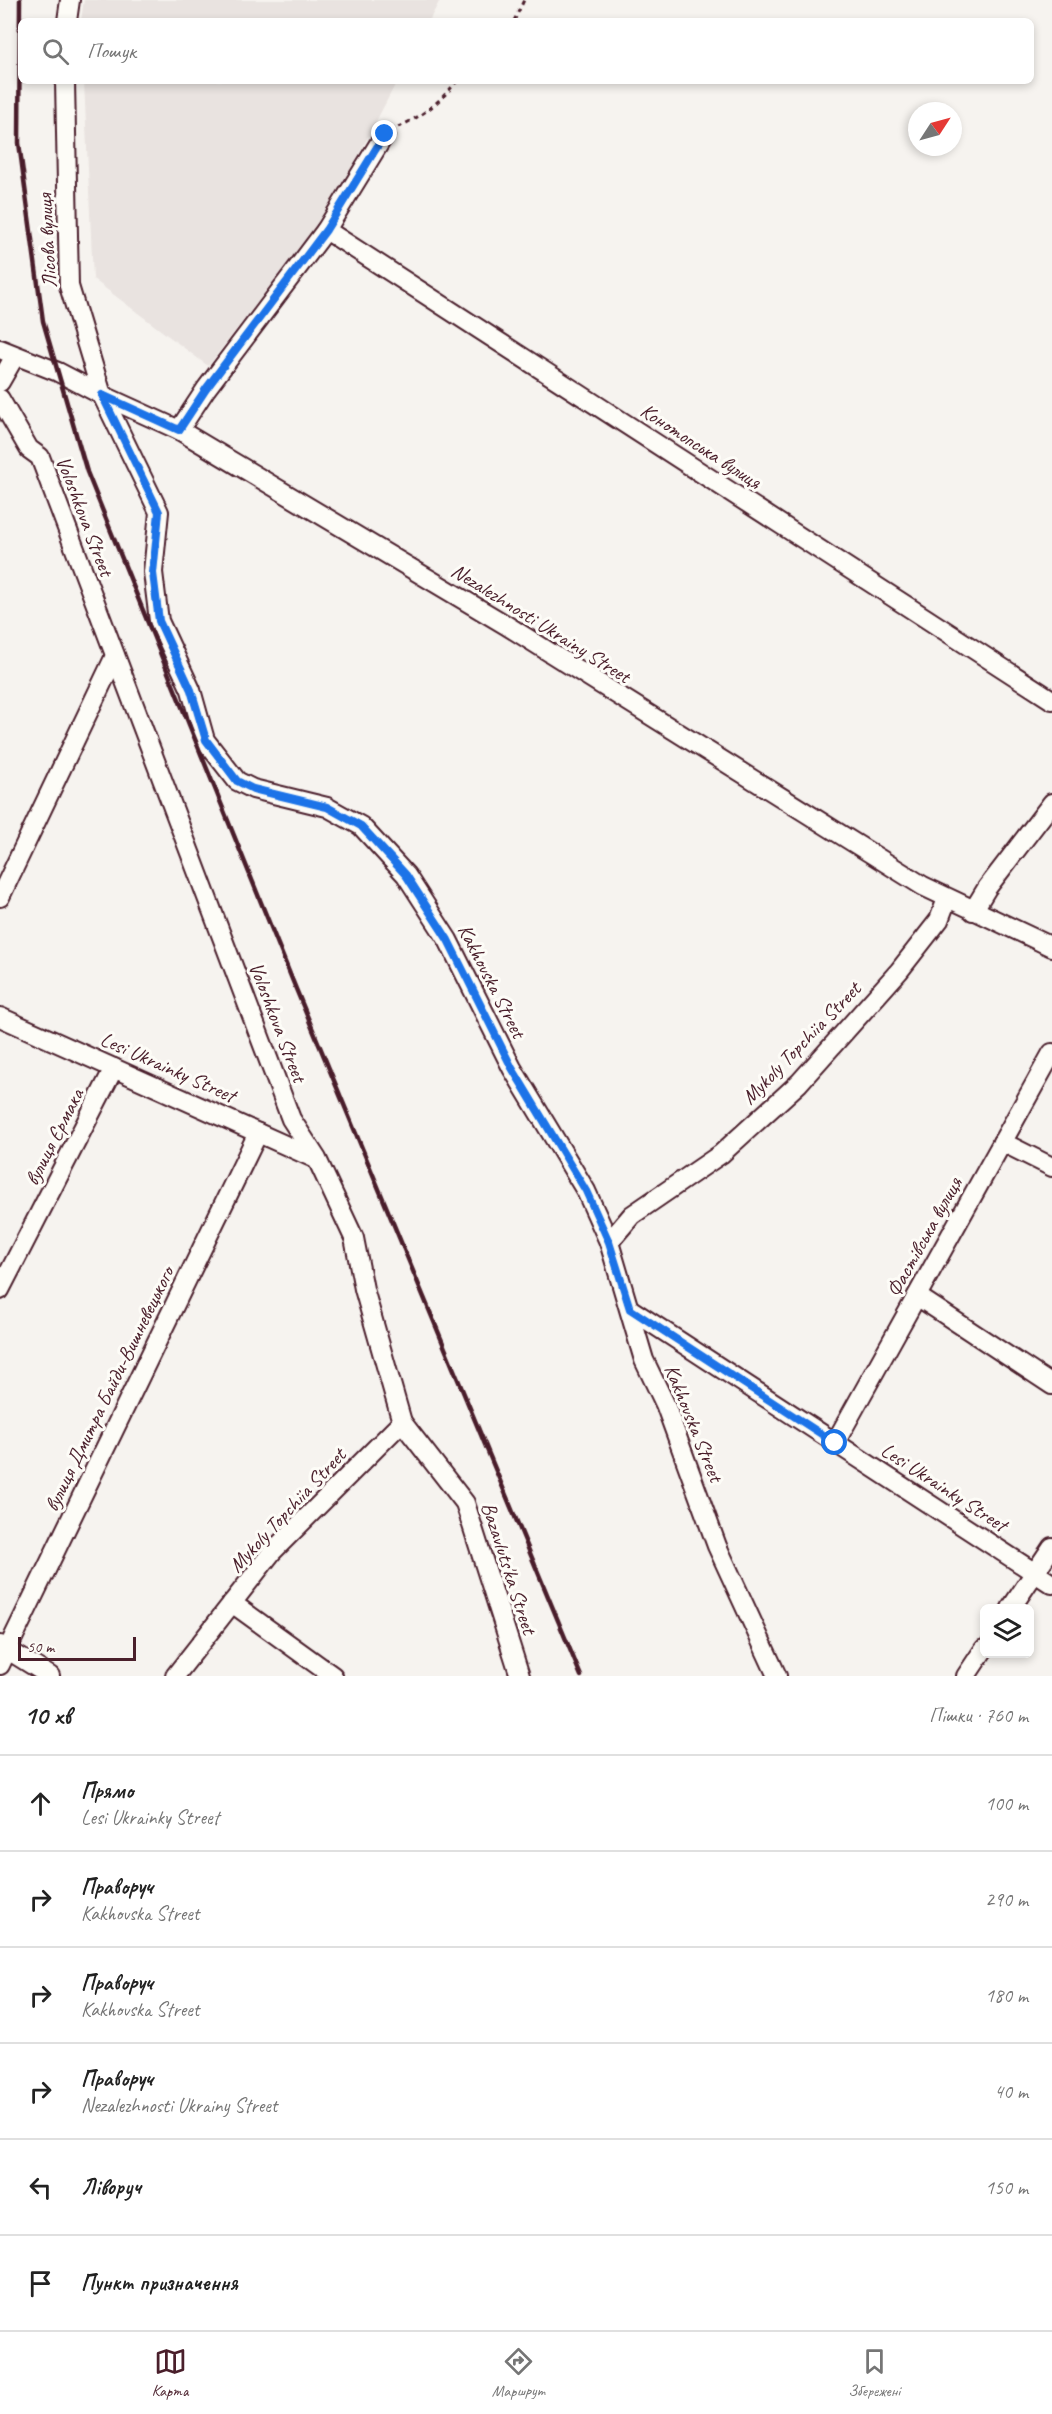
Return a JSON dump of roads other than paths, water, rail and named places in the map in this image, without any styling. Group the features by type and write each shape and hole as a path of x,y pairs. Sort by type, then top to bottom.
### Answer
{"street":[{"path":"67,18 70,0"},
{"name":"Лісова вулиця","path":"65,84 69,286 102,395"},
{"path":"179,430 206,389 326,230 385,134"},
{"name":"Конотопська вулиця","path":"326,230 1052,700"},
{"path":"0,382 7,353"},
{"name":"Nezalezhnosti Ukrainy Street","path":"7,353 58,372 179,430 506,625 701,749 947,899 1052,947"},
{"name":"Kakhovska Street","path":"102,395 159,512 153,573 159,621 191,690 206,740 237,781 253,789 327,807 361,826 406,875 448,940 512,1068 586,1191 609,1242 644,1360 665,1404 717,1546 777,1676"},
{"name":"Voloshkova Street","path":"0,399 29,449 40,457 291,1119 317,1159 354,1238 364,1289 402,1422"},
{"path":"0,897 115,656"},
{"path":"973,911 987,888 1052,803"},
{"name":"Mykoly Topchiia Street","path":"609,1242 632,1215 721,1154 799,1083 899,971 939,920 947,899"},
{"name":"Lesi Ukrainky Street","path":"0,1017 317,1159"},
{"name":"Фастівська вулиця","path":"835,1443 1052,1053"},
{"name":"вулиця Єрмака","path":"0,1290 114,1068"},
{"name":"вулиця Дмитра Байди-Вишневецького","path":"3,1653 258,1133"},
{"path":"1002,1142 1052,1167"},
{"path":"917,1296 1052,1385"},
{"name":"Lesi Ukrainky Street","path":"630,1309 1052,1584"},
{"name":"Mykoly Topchiia Street","path":"175,1676 272,1552 402,1422"},
{"name":"Bazavluts'ka Street","path":"402,1422 465,1503 520,1676"},
{"path":"1014,1604 1052,1547"},
{"path":"232,1603 307,1660 333,1676"},
{"path":"3,1653 50,1676"},
{"path":"966,1676 980,1655"}],"railway":[{"path":"20,0 20,18"},
{"path":"19,84 19,143 43,321 87,472 296,989 581,1676"}]}
